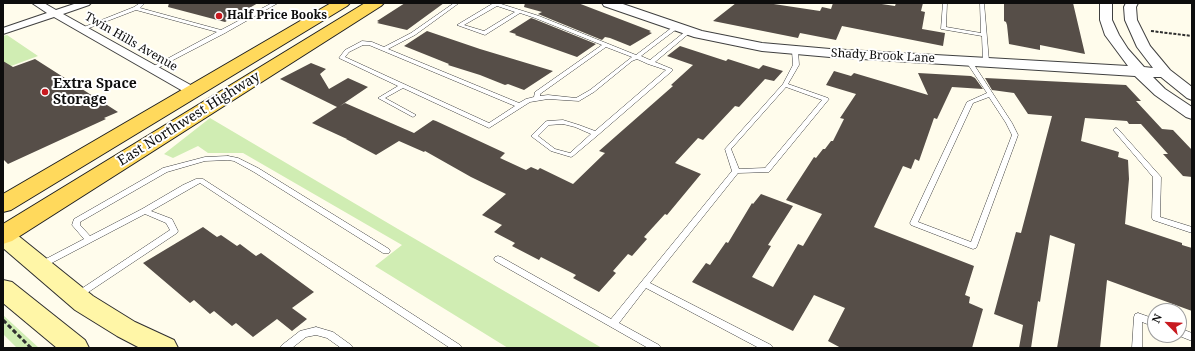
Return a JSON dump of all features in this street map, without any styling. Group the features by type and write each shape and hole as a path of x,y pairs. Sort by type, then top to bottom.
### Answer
{"main road":[{"name":"East Northwest Highway","path":"3,204 342,3"},
{"name":"East Northwest Highway","path":"9,241 376,3"},
{"path":"9,241 76,296 126,329 165,348"},
{"path":"3,289 76,348"}],"street":[{"name":"Twin Hills Avenue","path":"37,3 192,91"},
{"path":"3,31 86,3"},
{"path":"1106,3 1106,20 1112,35 1123,52 1160,92 1192,114"},
{"path":"1132,3 1130,7 1131,20 1144,47 1165,73 1192,95"},
{"name":"Shady Brook Lane","path":"617,4 689,31 746,44 795,51 986,61 1165,73"}],"lane":[{"path":"82,29 136,8 143,3"},
{"path":"152,69 276,3"},
{"path":"384,49 413,34 457,3"},
{"path":"944,3 943,28 984,35"},
{"path":"982,3 986,61"},
{"path":"520,12 485,34 460,25 494,4 537,17 670,70 596,134 571,155 553,150 534,136 547,123 563,122 578,126 596,134"},
{"path":"136,8 222,32"},
{"path":"520,106 370,43 362,44 347,51 342,58 489,126 520,106 528,100 548,97 577,100 676,27"},
{"path":"650,63 689,31"},
{"path":"537,99 537,93 605,45"},
{"path":"736,171 728,149 785,85 796,65 795,51"},
{"path":"968,60 990,94 1015,135 973,246 914,224 970,102 990,94"},
{"path":"613,323 736,171 767,170 826,99 785,85"},
{"path":"403,86 381,98 413,115"},
{"path":"1116,130 1157,177 1156,218 1192,230"},
{"path":"89,240 76,225 77,221 165,170 205,159 228,158 236,159 256,170 386,251"},
{"path":"39,266 145,211 186,187 201,181 457,348"},
{"path":"76,296 174,231 169,222 145,211"},
{"path":"498,259 656,348"},
{"path":"645,284 768,348"},
{"path":"1137,348 1138,317 1147,320"},
{"path":"285,348 303,334 316,331 330,335 348,348"}],"path":[{"path":"1145,30 1192,36"},
{"path":"3,320 31,348"}],"green space":[{"path":"7,35 38,56 3,69 3,36"},
{"path":"210,118 602,348 508,348 375,266 402,245 243,153 208,153 198,146 173,158 164,154"},
{"path":"3,315 39,348 17,348 3,334"}],"building":[{"name":"Half Price Books","path":"169,3 258,3 225,22 168,7"},
{"path":"405,3 444,3 407,30 377,23 379,22 377,21"},
{"path":"525,3 578,3 651,31 649,32 652,33 630,46 610,38 605,37 602,40 538,14 542,12 524,7"},
{"path":"736,3 767,3 820,11 822,7 831,9 833,3 875,3 895,6 896,3 923,3 921,11 925,12 922,29 945,33 943,46 842,26 836,40 800,33 798,38 713,21"},
{"path":"1004,3 1073,3 1085,54 1040,45 1040,50 1009,44 1007,25 1004,21"},
{"path":"531,18 596,44 577,57 509,32"},
{"path":"427,31 553,71 524,90 508,84 505,85 448,65 449,64 404,46"},
{"path":"680,46 726,61 728,59 759,69 763,65 783,71 774,81 765,79 739,107 735,106 703,140 698,138 675,163 701,174 667,215 665,214 644,237 647,239 632,256 628,254 613,271 616,273 599,292 573,278 576,275 541,257 539,260 512,246 515,243 494,232 502,225 482,215 506,194 471,177 425,151 424,152 399,141 376,155 347,139 312,123 337,107 280,79 311,63 326,69 320,74 329,89 348,78 368,87 340,106 345,103 414,133 433,120 436,121 505,153 500,158 526,170 531,167 538,170 540,168 573,184 605,153 599,151 673,86 671,85 693,65 667,56"},
{"name":"Extra Space Storage","path":"35,59 118,112 8,164 3,159 3,61 13,67"},
{"path":"834,71 851,76 854,73 928,95 918,73 971,76 975,78 983,89 952,87 937,119 934,118 919,161 915,159 911,169 903,166 874,227 974,266 965,295 970,297 969,303 983,309 972,348 841,348 828,341 845,308 814,295 793,331 692,282 706,263 710,265 726,242 728,243 752,203 753,204 761,194 793,206 768,245 771,246 752,277 773,287 798,244 803,246 822,214 786,200 814,157 816,158 831,141 833,141 844,119 840,118 856,94 826,85"},
{"path":"985,78 1126,85 1141,101 1136,101 1162,129 1173,130 1192,150 1192,177 1183,176 1163,154 1168,154 1141,124 1129,124 1127,121 1085,118 1081,141 1119,152 1118,157 1128,160 1129,179 1125,224 1182,243 1182,245 1192,248 1192,311 1187,309 1187,303 1170,303 1107,280 1100,348 1057,348 1075,244 1050,235 1040,302 1038,301 1031,348 1019,348 1023,325 994,314 1016,232 1021,233 1052,116 1028,114 1014,93 992,90"},
{"path":"203,227 217,237 221,235 237,246 240,244 256,256 261,253 314,292 292,308 307,319 292,331 277,319 253,337 236,323 232,326 214,311 210,314 194,300 190,303 143,263"}],"place":[{"name":"Half Price Books","path":"219,16"},
{"name":"Extra Space Storage","path":"45,92"}]}
